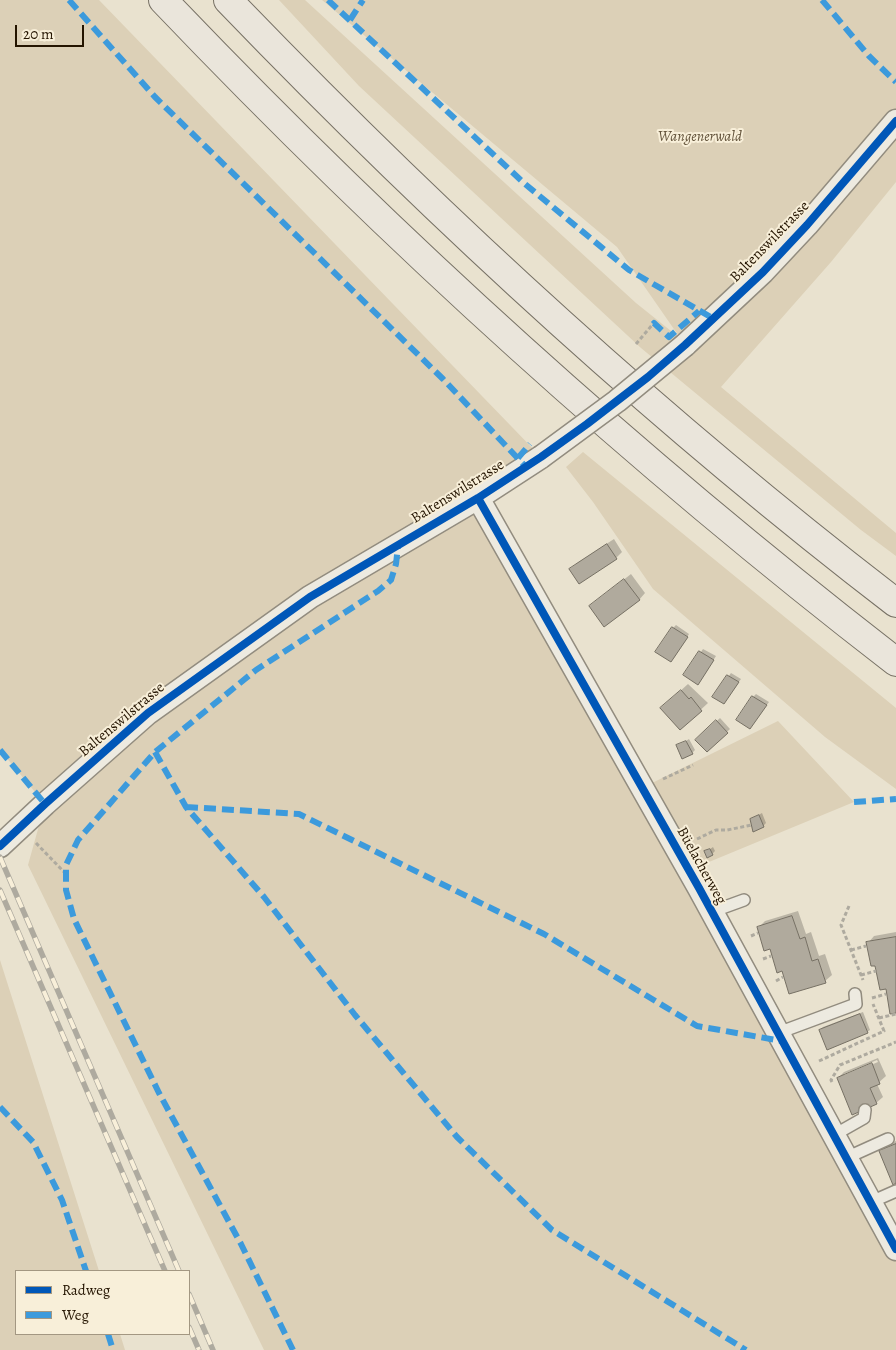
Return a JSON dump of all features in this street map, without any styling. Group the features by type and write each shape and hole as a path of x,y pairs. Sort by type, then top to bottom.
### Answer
{"highway":[{"path":"163,0 355,195 542,368 733,532 896,662"},
{"path":"228,0 388,161 544,308 756,490 896,603"}],"street":[{"name":"Baltenswilstrasse","path":"0,846 20,826 156,707 310,597 478,498 541,457 617,401 685,345 764,272 896,121"},
{"name":"Büelacherweg","path":"478,498 711,912 896,1249"}],"lane":[{"path":"711,912 744,900"},
{"path":"778,1034 856,1004 855,994"},
{"path":"834,1135 864,1118 865,1110"},
{"path":"846,1158 888,1139"},
{"path":"871,1202 896,1190"}],"path":[{"path":"636,344 653,324"},
{"path":"642,789 694,765"},
{"path":"677,851 716,830 727,830 752,825"},
{"path":"20,826 66,874"},
{"path":"851,950 866,946"},
{"path":"861,975 876,971"},
{"path":"871,998 886,994"},
{"path":"879,1018 896,1014"},
{"path":"834,1089 831,1080 840,1065 896,1042"}],"green space":[{"path":"0,0 99,0 541,457 478,498 896,1249 896,1350 264,1350 28,865 45,804 0,750"},
{"name":"Wangenerwald","path":"279,0 305,0 636,303 676,335 689,358 685,345 617,247 322,0 896,0 896,182 831,262 721,387 896,533 896,556 861,530 641,348 359,86"},
{"path":"583,452 896,708 896,789 825,737 653,589 593,502 566,467"},
{"path":"778,721 854,802 692,869 646,786"},
{"path":"0,960 99,1270 15,1270 15,1335 120,1335 125,1350 0,1350"}],"building":[{"path":"607,544 617,559 579,584 569,569"},
{"path":"624,579 640,600 604,627 589,606"},
{"path":"672,627 688,637 671,662 655,652"},
{"path":"699,651 714,660 698,685 683,675"},
{"path":"727,675 739,682 724,704 712,697"},
{"path":"681,690 689,699 691,697 702,711 680,730 660,708"},
{"path":"752,696 767,705 750,729 736,720"},
{"path":"716,720 728,733 707,752 695,740"},
{"path":"686,741 693,754 682,759 676,745"},
{"path":"759,815 764,827 753,832 750,819"},
{"path":"710,849 713,855 707,858 704,851"},
{"path":"792,916 800,939 805,937 812,961 818,959 826,983 789,994 782,971 777,973 770,949 764,951 757,927"},
{"path":"896,937 896,1013 890,1014 886,989 880,990 875,966 871,966 866,942"},
{"path":"860,1014 868,1033 827,1050 819,1030"},
{"path":"872,1063 880,1084 870,1088 877,1104 852,1115 837,1078"},
{"path":"896,1144 896,1183 893,1185 879,1151"}],"railway":[{"path":"0,857 179,1270"},
{"path":"0,890 165,1270"},
{"path":"190,1296 213,1350"},
{"path":"190,1329 199,1350"}],"marked path":[{"path":"69,0 155,97 443,379 525,466"},
{"path":"328,0 525,184 629,270 714,319"},
{"path":"350,20 363,0"},
{"path":"822,0 869,56 896,82"},
{"path":"653,324 669,337 699,311"},
{"path":"518,458 530,444"},
{"path":"293,1350 241,1244 159,1093 74,919 66,890 66,865 78,840 155,752 256,670 378,591 391,580 396,564 398,546"},
{"path":"0,750 45,804"},
{"path":"155,752 186,807 264,897 355,1015 457,1137 552,1230 746,1350"},
{"path":"854,802 896,799"},
{"path":"186,807 299,814 544,934 697,1026 782,1041"},
{"path":"0,1107 33,1142 62,1200 86,1270"},
{"path":"108,1335 113,1350"}],"cycle path":[{"path":"0,846 148,713 310,597 478,498 541,457 648,377 763,272 807,225 896,121"},
{"path":"478,498 699,888 896,1249"}]}
